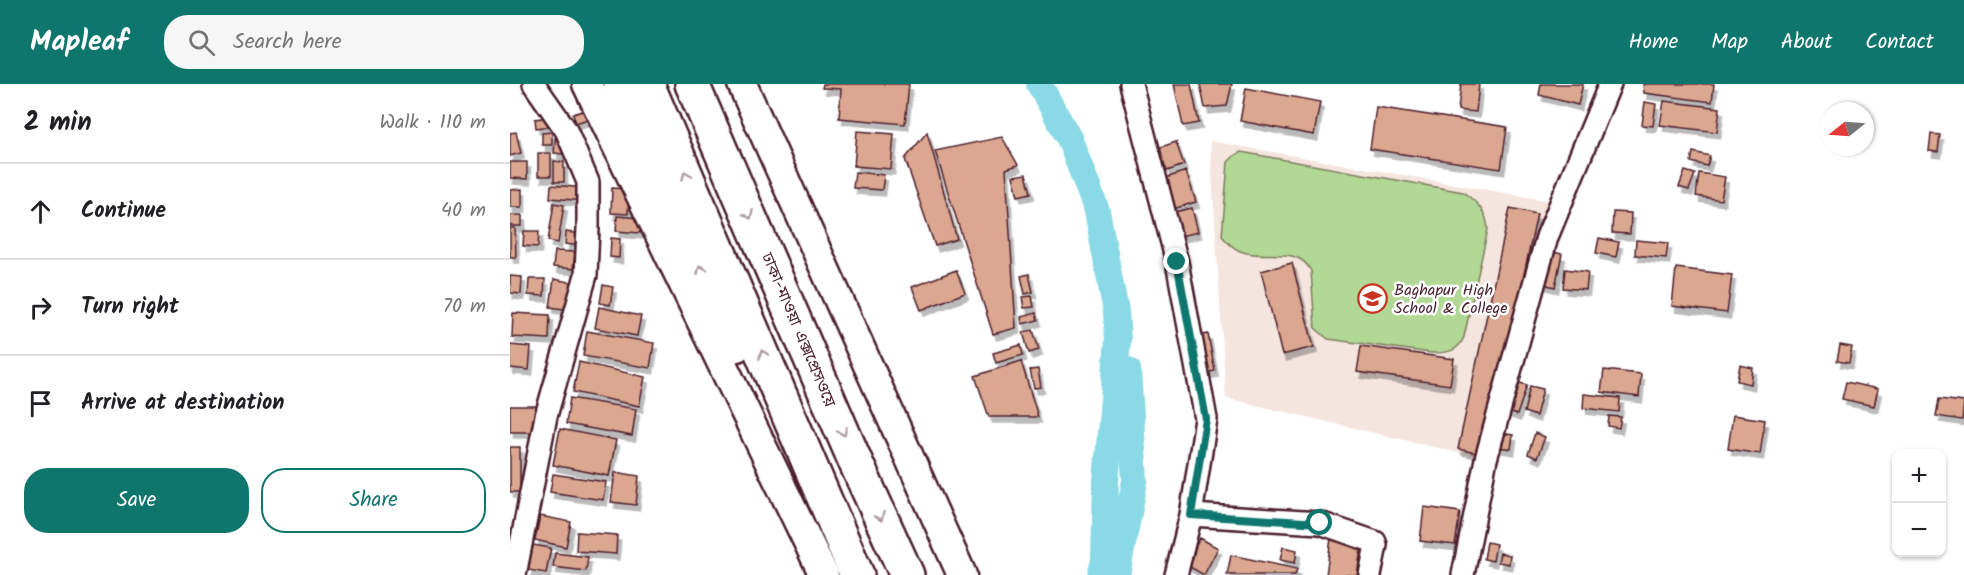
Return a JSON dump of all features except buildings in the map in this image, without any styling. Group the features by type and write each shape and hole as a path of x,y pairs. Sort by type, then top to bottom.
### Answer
{"highway":[{"path":"620,84 769,420 794,460 827,505"},
{"path":"647,84 857,575"},
{"name":"ঢাকা-মাওয়া এক্সপ্রেসওয়ে","path":"692,84 907,575"}],"street":[{"path":"515,575 546,416 586,275 588,228 588,182 566,130 534,84"},
{"path":"587,84 824,575"},
{"path":"742,84 960,571"},
{"path":"1131,84 1177,262 1206,419 1191,515 1176,575"},
{"path":"1463,575 1486,459 1547,237 1610,84"},
{"path":"1191,515 1320,523 1375,542 1370,575"}],"shaded area":[{"name":"Baghapur High School & College","path":"1210,141 1550,201 1485,459 1226,398"}],"green space":[{"path":"1241,152 1463,192 1473,200 1483,212 1488,229 1464,337 1459,346 1447,352 1432,353 1328,339 1315,328 1311,271 1305,263 1289,255 1249,254 1230,245 1222,236 1228,162"}],"waterway":[{"path":"1039,84 1069,138 1097,211 1116,312 1118,340 1106,481 1104,561 1100,575"},
{"path":"1117,575 1135,481 1128,370"}],"place":[{"name":"Baghapur High School & College","path":"1373,299"}],"route":[{"path":"1177,262 1206,419 1191,515 1320,523"}]}
